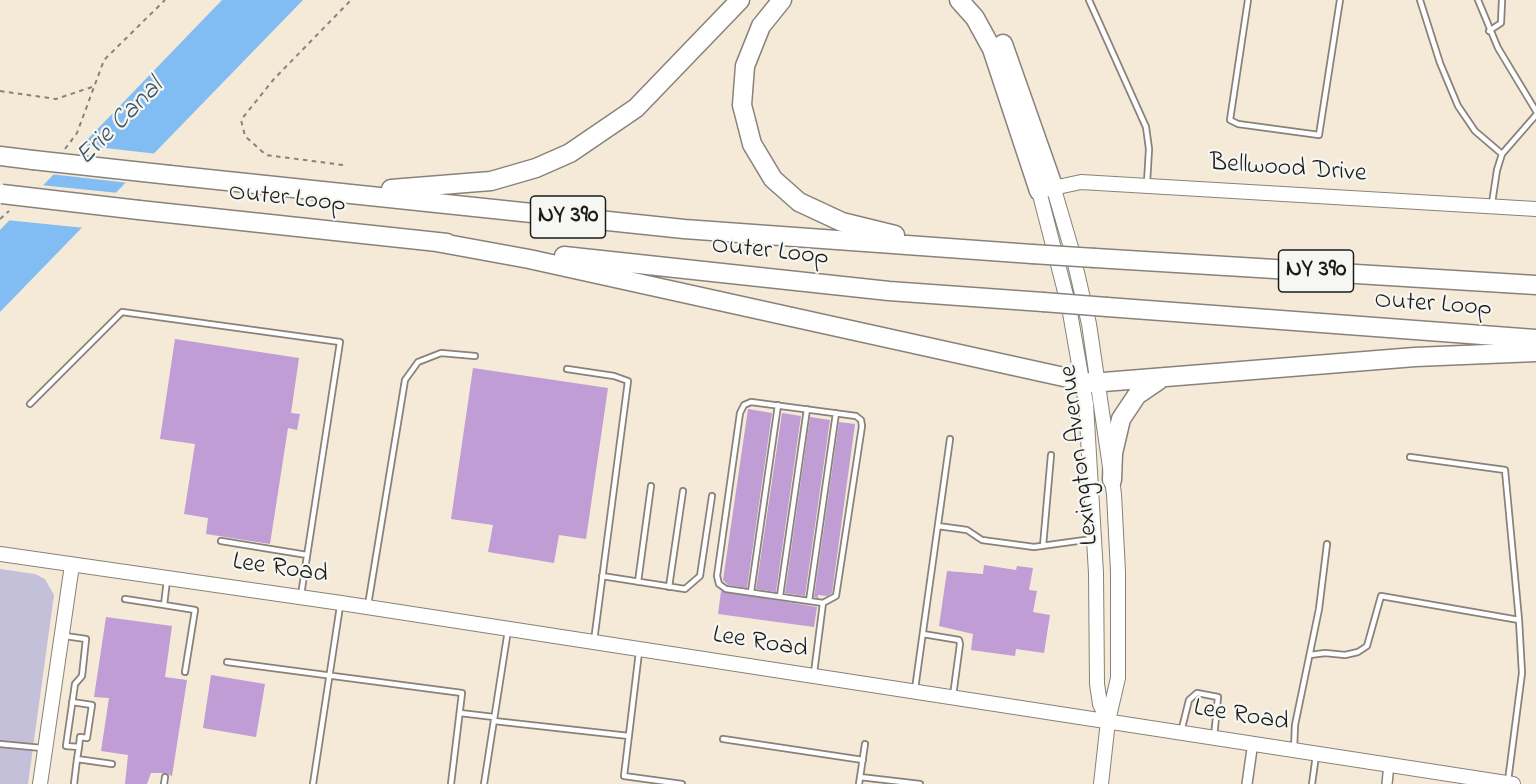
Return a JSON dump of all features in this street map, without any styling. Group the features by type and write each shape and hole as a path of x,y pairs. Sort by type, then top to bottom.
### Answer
{"highway":[{"path":"295,188 382,190 463,186 499,179 554,162 588,143 636,108 740,0"},
{"path":"782,0 757,33 748,53 742,78 743,112 747,131 769,174 799,202 842,222 967,250"},
{"path":"959,0 975,18 992,49 1046,188"},
{"path":"976,0 993,25 1005,50 1046,188"},
{"name":"Outer Loop","path":"0,156 684,229 967,250 1536,285"},
{"name":"Outer Loop","path":"5,198 139,210 825,284 1536,339"},
{"path":"436,242 529,259 1091,382 1168,378 1393,358 1536,352"},
{"path":"1112,480 1115,438 1126,409 1145,387 1168,378"}],"street":[{"name":"Bellwood Drive","path":"1046,188 1081,182 1536,209"},
{"name":"Lexington Avenue","path":"1046,188 1065,291 1091,382 1112,480 1118,572 1119,658 1116,694 1108,721 1101,784"},
{"name":"Lexington Avenue","path":"1091,382 1097,684 1100,704 1108,721"},
{"name":"Lee Road","path":"0,554 341,603 1253,742 1513,784"},
{"path":"39,784 72,565"},
{"path":"1247,784 1253,742"},
{"path":"1387,784 1389,764"}],"lane":[{"path":"1089,0 1146,127 1149,149 1146,186"},
{"path":"1248,0 1230,120 1238,124 1319,135 1340,0"},
{"path":"1420,0 1440,63 1458,106 1475,131 1502,154"},
{"path":"1478,0 1489,31 1536,113 1502,154 1491,207"},
{"path":"1489,31 1501,23 1502,0"},
{"path":"30,404 122,312 340,342 300,597"},
{"path":"368,608 405,380 418,362 441,353 475,356"},
{"path":"567,369 614,376 628,381 594,643"},
{"path":"751,402 778,405 856,416 862,426 836,596 824,603 726,589 719,584 717,576 740,413 744,405 751,402"},
{"path":"751,592 778,405"},
{"path":"780,597 807,409"},
{"path":"809,601 836,413"},
{"path":"915,692 950,439"},
{"path":"1043,546 1051,455"},
{"path":"1410,457 1504,470 1522,673 1508,783"},
{"path":"638,582 651,486"},
{"path":"669,586 683,491"},
{"path":"602,576 685,589 700,576 712,496"},
{"path":"938,526 967,530 982,540 1043,546 1094,538"},
{"path":"221,541 307,555"},
{"path":"1294,749 1295,725 1319,609 1327,544"},
{"path":"164,605 167,578"},
{"path":"1310,655 1325,653 1345,655 1358,652 1366,646 1382,596 1519,620"},
{"path":"125,599 195,610 185,672"},
{"path":"313,784 341,603"},
{"path":"813,676 824,603"},
{"path":"484,784 508,630"},
{"path":"923,634 958,640 960,645 953,698"},
{"path":"62,635 86,639 82,676 75,684 66,746 79,747"},
{"path":"639,650 624,776 682,784"},
{"path":"227,662 462,693 451,784"},
{"path":"1181,732 1189,700 1197,693 1218,696 1214,737"},
{"path":"72,702 92,705 87,738 80,737 74,784"},
{"path":"459,713 629,736"},
{"path":"723,739 863,760"},
{"path":"0,744 45,748"},
{"path":"859,784 865,744"},
{"path":"1312,784 1316,753"},
{"path":"77,759 112,764"},
{"path":"164,784 165,777"},
{"path":"860,777 920,784"}],"path":[{"path":"63,150 77,133 92,87 104,60 165,0"},
{"path":"343,165 266,155 245,136 241,120 274,79 351,0"},
{"path":"0,91 56,99 92,87"},
{"path":"0,219 5,198"}],"shaded area":[{"path":"0,569 35,574 45,579 54,595 28,784 0,784"}],"water":[{"name":"Erie Canal","path":"222,0 303,0 0,312 0,230"}],"pier":[{"path":"79,145 158,154 129,183 50,174"},
{"path":"40,185 119,193 85,228 6,220"}],"building":[{"path":"175,339 299,358 291,413 300,414 297,430 288,428 270,544 206,534 208,518 184,514 195,444 160,439"},
{"path":"473,368 608,388 586,539 559,535 554,563 488,552 493,525 451,519"},
{"path":"748,409 772,413 747,588 728,585 723,580"},
{"path":"782,413 801,416 776,592 756,589"},
{"path":"810,417 830,420 805,596 785,593"},
{"path":"839,422 855,424 832,593 827,596 818,595 818,598 814,597"},
{"path":"984,565 1016,570 1017,566 1033,568 1029,590 1037,591 1033,612 1050,615 1044,653 1016,649 1015,656 971,650 973,634 939,626 947,571 983,574"},
{"path":"721,591 817,607 814,627 718,614"},
{"path":"106,617 172,626 165,677 187,680 172,776 165,773 151,773 147,784 125,784 128,755 101,751 109,698 94,697"},
{"path":"211,675 265,684 256,737 203,728"}]}
